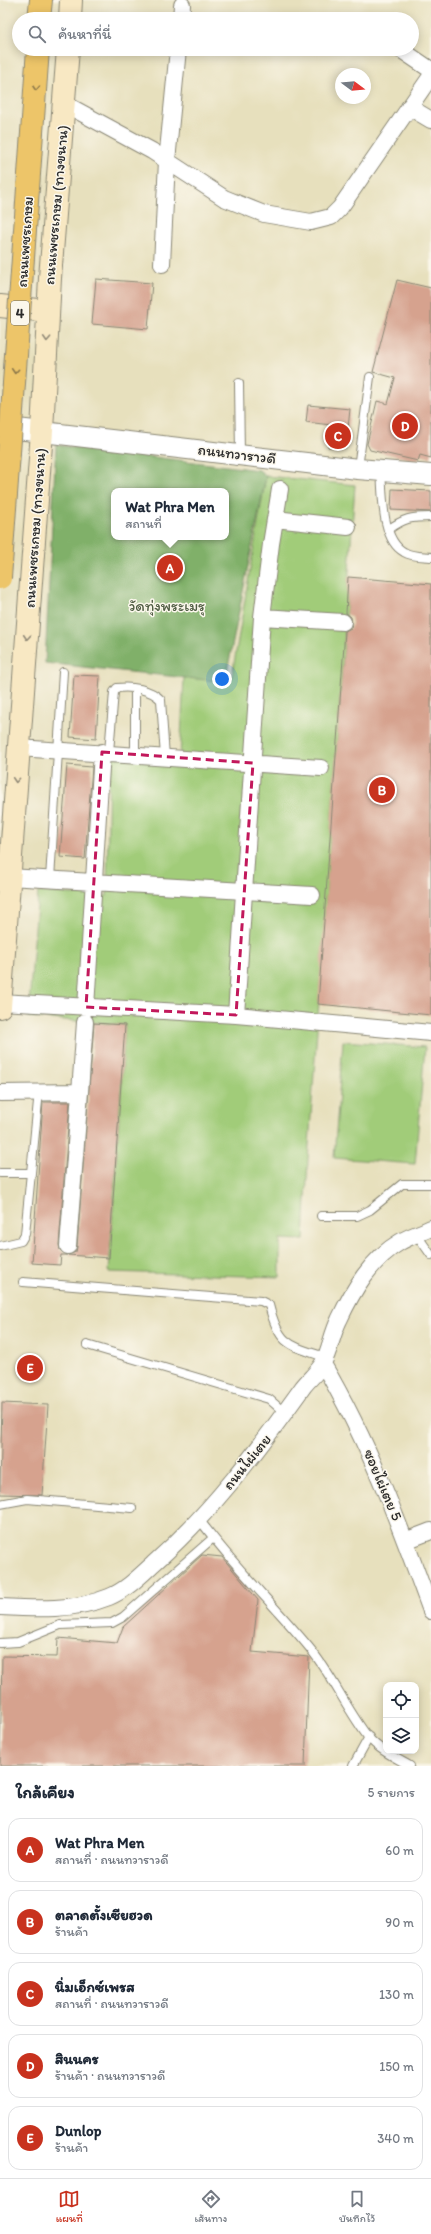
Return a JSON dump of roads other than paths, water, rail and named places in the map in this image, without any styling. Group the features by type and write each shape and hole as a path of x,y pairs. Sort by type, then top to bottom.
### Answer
{"highway":[{"path":"40,0 40,12"},
{"name":"ถนนเพชรเกษม","path":"0,578 37,56"}],"main road":[{"path":"70,12 71,0"},
{"name":"ถนนเพชรเกษม (ทางขนาน)","path":"0,1007 42,431 48,310 68,56"},
{"path":"0,306 48,310"}],"street":[{"path":"162,264 168,161 177,56"},
{"path":"410,56 431,70"},
{"path":"65,104 168,161 224,198 264,214 311,222 331,217 340,208 431,76"},
{"path":"409,107 431,120"},
{"name":"ถนนทวาราวดี","path":"0,427 358,469 431,475"},
{"path":"236,1015 262,617 280,489"},
{"path":"275,519 348,527"},
{"path":"262,617 343,622"},
{"path":"18,748 106,752 321,768"},
{"path":"68,1246 94,882 106,752"},
{"path":"9,877 312,894"},
{"path":"0,1002 85,1015 236,1015 431,1033"},
{"path":"0,1093 39,1091 80,1092"},
{"name":"ถนนไผ่เตย","path":"0,1607 45,1610 89,1603 109,1597 125,1589 168,1551 199,1519 254,1455 304,1385 324,1360 338,1321 360,1281 372,1265 401,1241 424,1232"},
{"name":"ซอยไผ่เตย 5","path":"324,1360 371,1454 406,1541 431,1611"},
{"path":"406,1541 431,1531"}],"lane":[{"path":"358,469 370,377"},
{"path":"239,383 240,455"},
{"path":"381,471 388,530 392,540 402,552 414,556 431,557"},
{"path":"388,530 401,520 431,517"},
{"path":"50,879 63,672"},
{"path":"106,752 114,692 117,688 122,687 148,690 156,694 161,700 165,757"},
{"path":"135,689 135,754"},
{"path":"0,1246 21,1242 25,1234 39,1091"},
{"path":"0,1173 30,1173"},
{"path":"321,1216 357,1216 370,1210 402,1184 431,1184"},
{"path":"424,1232 431,1255"},
{"path":"23,1282 261,1301 270,1305 277,1330 282,1339 293,1347 324,1360"},
{"path":"87,1345 269,1399 285,1413"},
{"path":"0,1504 27,1499 132,1508"},
{"path":"199,1519 213,1538 309,1647 369,1737 389,1755 410,1766"},
{"path":"0,1643 18,1642 60,1626 112,1623 123,1617 213,1538"},
{"path":"355,1765 369,1737"}],"place":[{"name":"สินนคร","path":"405,426"},
{"name":"นิ่มเอ็กซ์เพรส","path":"338,436"},
{"name":"Wat Phra Men","path":"170,568"},
{"name":"ตลาดตั้งเซียฮวด","path":"382,790"},
{"name":"Dunlop","path":"30,1368"}],"park label":[{"name":"วัดทุ่งพระเมรุ","path":"167,606"}]}
